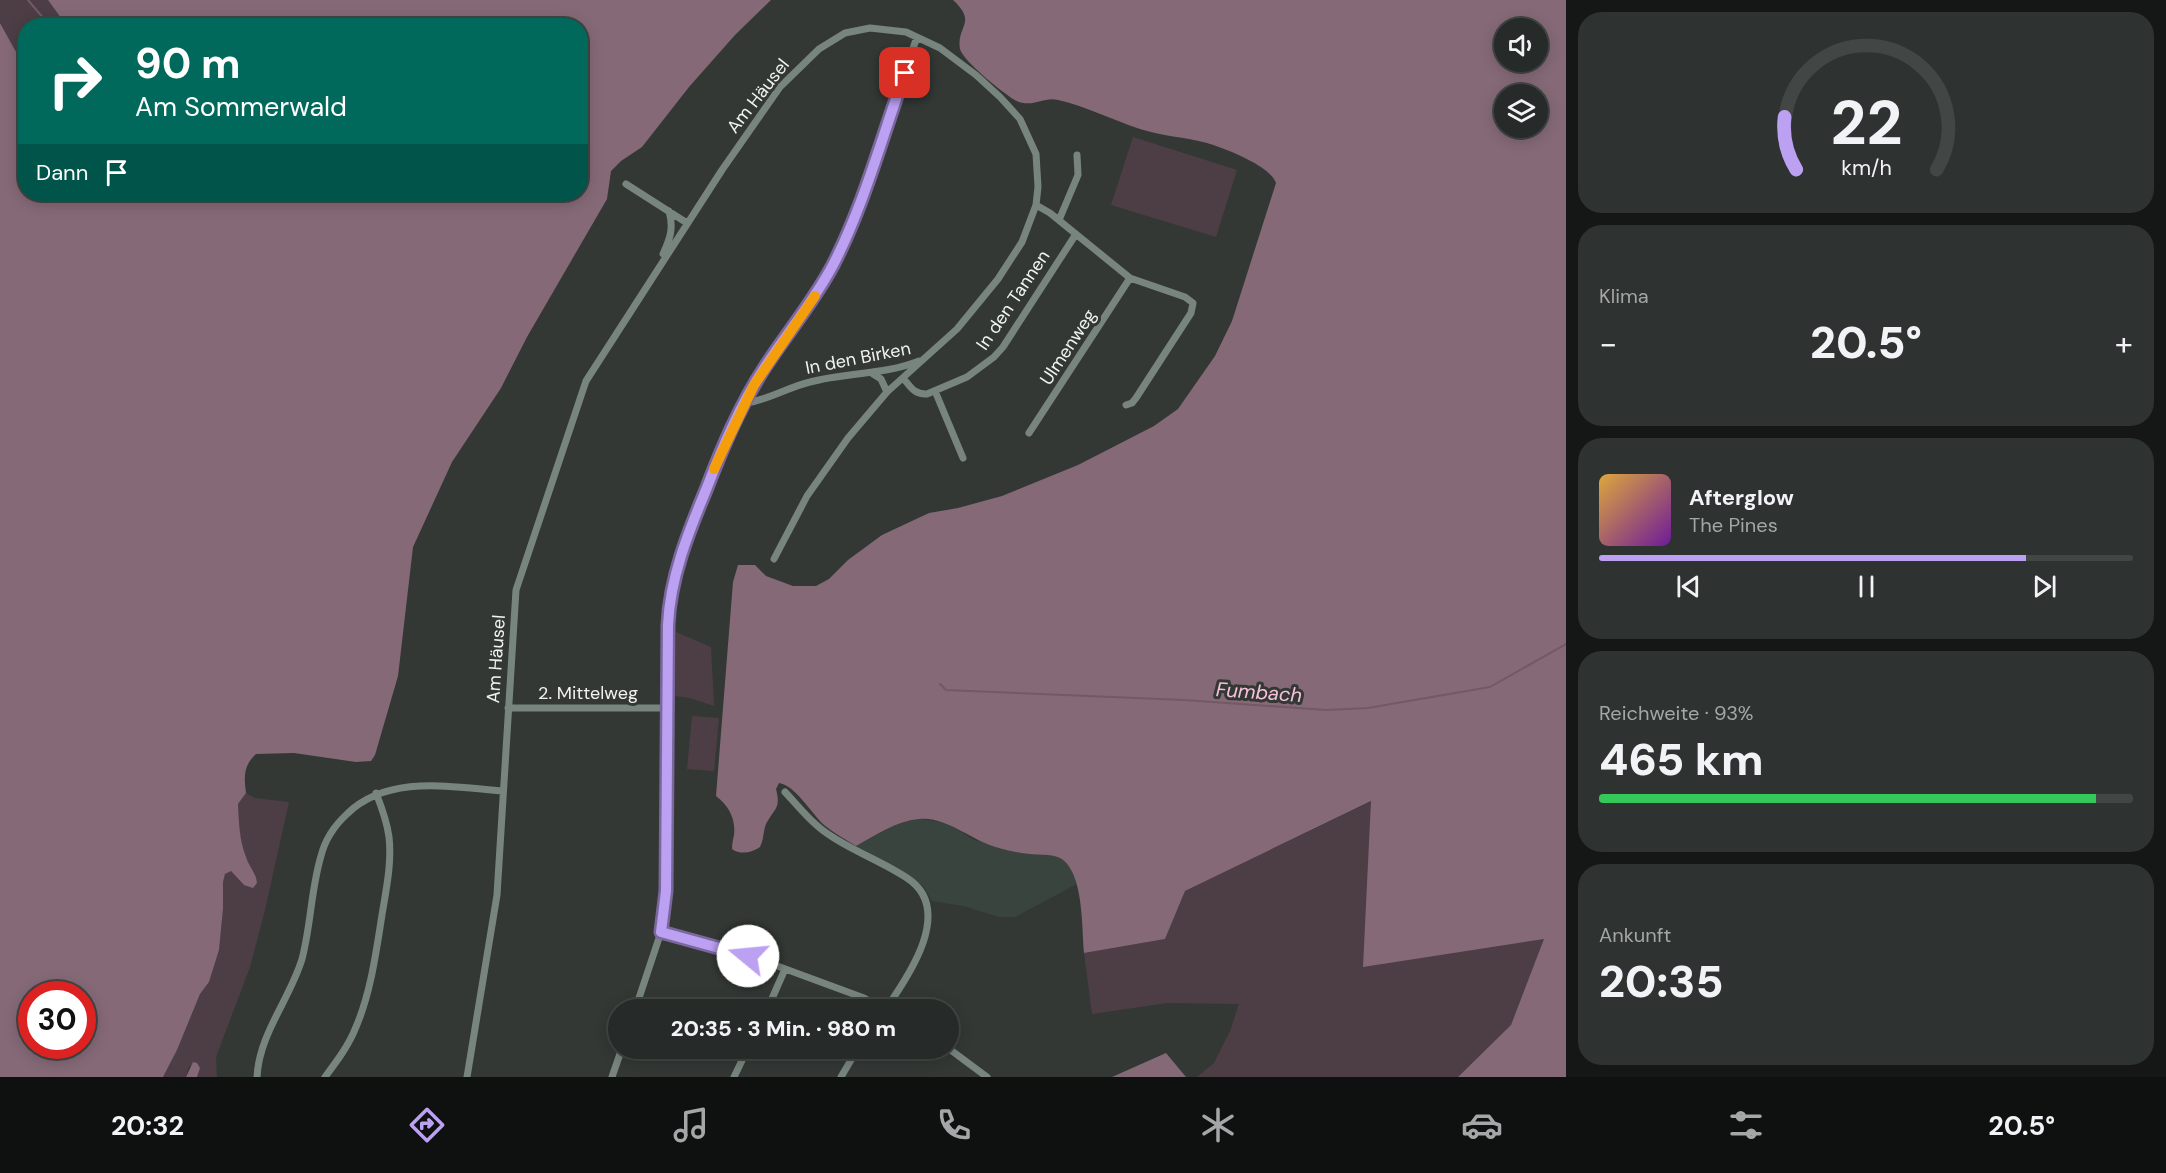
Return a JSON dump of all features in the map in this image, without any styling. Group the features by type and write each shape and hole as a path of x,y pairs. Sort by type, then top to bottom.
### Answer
{"street":[{"name":"Am Häusel","path":"467,1077 495,910 516,590 586,381 687,223 767,104 795,71 819,49 845,33 870,28 894,29 917,37"},
{"name":"In den Birken","path":"745,403 811,382 898,368 923,360 969,316 998,279 1022,242 1036,205 1038,188 1036,154 1020,119 976,75 940,48 917,37"},
{"path":"639,999 661,932 666,891 668,625 673,584 705,490 745,403 765,367 818,291 840,251 917,37"},
{"path":"1059,220 1078,175 1077,155"},
{"path":"626,184 687,223"},
{"path":"1036,205 1059,220 1130,278 1185,297 1191,300 1194,306 1136,399 1126,405"},
{"name":"Am Häusel","path":"655,272 671,236 673,222 669,211"},
{"name":"In den Tannen","path":"935,391 968,377 1003,347 1076,234"},
{"name":"Ulmenweg","path":"1029,433 1130,278"},
{"path":"774,559 795,517 820,476 848,438 887,392 923,360"},
{"path":"872,373 881,379 887,392"},
{"path":"903,378 918,393 927,394 935,391 963,458"},
{"name":"2. Mittelweg","path":"508,708 668,708"},
{"path":"257,1077 262,1052 302,957 317,870 325,844 342,818 376,793 396,788 418,786 503,791"},
{"path":"785,792 829,835 907,878 924,894 929,910 924,942 893,999"},
{"path":"325,1077 341,1055 357,1026 368,988 377,942 388,879 390,850 387,826 376,793"},
{"path":"661,932 735,952 866,999"},
{"path":"772,999 785,969"},
{"path":"959,1056 987,1077"},
{"path":"612,1077 618,1059"},
{"path":"734,1077 743,1059"},
{"path":"841,1077 852,1059"}],"shaded area":[{"path":"0,0 48,0 61,18 18,18 18,55 0,23"},
{"path":"48,0 771,0 735,35 689,87 642,147 611,171 607,199 527,337 501,388 452,462 413,547 398,676 375,755 371,761 356,762 294,753 256,754 249,763 245,777 246,793 238,804 239,824 247,861 257,883 253,888 244,885 231,871 225,874 219,950 209,982 200,994 163,1077 0,1077 0,23 18,55 18,201 588,201 588,18 61,18"},
{"path":"953,0 1566,0 1566,1077 1458,1077 1511,1025 1544,939 1363,967 1371,801 1185,891 1165,939 1084,953 1080,898 1070,868 1062,859 989,845 939,821 911,820 886,829 856,846 824,825 797,794 779,783 776,789 776,808 766,824 760,847 746,852 732,849 734,829 732,818 727,808 716,796 733,582 738,565 755,565 766,576 793,586 816,586 829,579 848,560 882,535 929,513 1002,496 1078,465 1154,426 1178,409 1215,356 1232,321 1276,183 1266,170 1256,164 1235,153 1207,143 1148,131 1058,100 1026,103 1013,99 968,61 960,49 964,14"},
{"path":"1133,137 1237,170 1216,237 1111,205"},
{"path":"676,632 711,647 714,706 675,696"},
{"path":"692,716 719,718 714,771 687,769"},
{"path":"246,793 255,798 289,802 250,967 216,1057 217,1077 197,1077 200,1068 189,1066 186,1077 163,1077 200,994 209,982 219,950 225,874 231,871 244,885 253,887 257,883 254,872 245,857 240,837 238,804"},
{"path":"1372,801 1545,939 1511,1025 1458,1077 1197,1077 1214,1063 1230,1031 1239,1004 1167,1003 1092,1014 1084,953 1165,939 1185,891"},
{"path":"921,819 948,823 974,840 1032,854 1061,857 1070,867 1077,884 1015,917 999,917 963,906 932,901 924,887 903,871 856,846 900,822"},
{"path":"1166,1053 1186,1077 1112,1077"},
{"path":"193,1062 197,1063 200,1068 197,1077 186,1077"}],"waterway":[{"path":"28,0 43,18"},
{"name":"Fumbach","path":"940,684 946,690 1184,700 1326,710 1368,708 1490,687 1566,644"}],"slow traffic":[{"path":"714,469 754,385 815,296"}],"route":[{"path":"748,956 661,932 666,891 668,610 670,597 693,522 728,437 765,367 818,291 840,251 905,73"}]}
